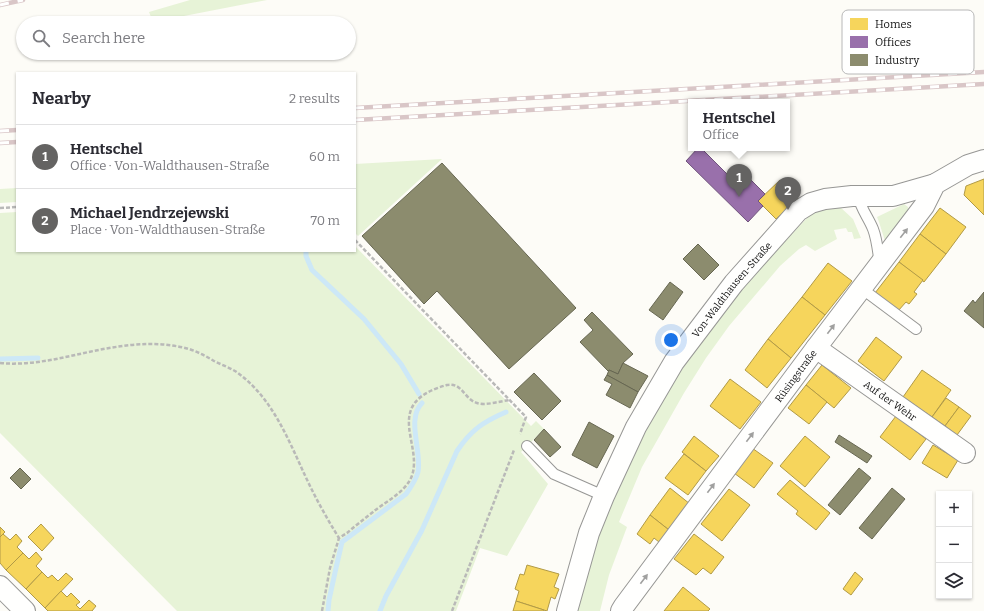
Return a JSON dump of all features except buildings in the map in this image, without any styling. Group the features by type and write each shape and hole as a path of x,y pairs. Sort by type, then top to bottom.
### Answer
{"street":[{"path":"935,184 968,165 984,160"},
{"name":"Von-Waldthausen-Straße","path":"567,611 589,533 604,496 636,427 674,362 734,283 798,211 811,203 825,198 893,196 935,184"},
{"name":"Rüsingstraße","path":"621,611 816,348 924,206 935,184"},
{"name":"Auf der Wehr","path":"816,348 965,453"},
{"path":"0,586 26,611"}],"lane":[{"path":"858,196 860,206 874,231 880,264"},
{"path":"861,288 916,329"},
{"path":"527,446 554,474 604,496"}],"path":[{"path":"0,208 16,207"},
{"path":"356,241 526,417 452,611"},
{"path":"0,363 30,363 56,360 122,346 148,344 189,349 205,356 237,373 252,386 277,417 288,436 312,490 339,538"},
{"path":"322,611 330,568 339,538 400,492 410,479 414,464 409,421 412,405 426,393 455,384 477,403 485,404 510,400"},
{"path":"519,437 527,446"}],"green space":[{"path":"190,0 267,0 184,16 151,16 149,12"},
{"path":"442,159 358,236 356,234 356,164"},
{"path":"16,188 16,202 0,203 0,189"},
{"path":"904,204 908,207 908,212 885,241 877,217"},
{"path":"839,206 853,219 861,238 854,239 852,232 848,232 846,228 834,230 837,239 815,251 806,245 799,249 780,266 729,326 706,358 684,393 642,467 619,522 627,527 609,575 600,611 577,611 585,579 613,499 638,445 683,368 717,319 739,292 761,266 808,217 816,211"},
{"path":"16,212 16,252 356,252 356,247 531,426 536,421 544,429 521,452 548,484 507,556 480,548 456,611 177,611 0,433 0,213"}],"waterway":[{"path":"306,252 306,256 312,270 364,319 401,364 419,394"},
{"path":"0,359 38,358"},
{"path":"328,611 329,600 342,542 406,494 416,478 419,464 415,418 417,410 422,403"},
{"path":"380,611 386,596 422,530 457,451 467,437 478,427 506,412"}],"railway":[{"path":"0,5 23,0"},
{"path":"974,73 984,72"},
{"path":"356,108 949,74"},
{"path":"722,99 984,84"},
{"path":"356,120 688,101"},
{"path":"0,131 16,130"},
{"path":"0,143 16,142"}],"place":[{"name":"Hentschel","path":"739,197"},
{"name":"Michael Jendrzejewski","path":"788,210"}]}
